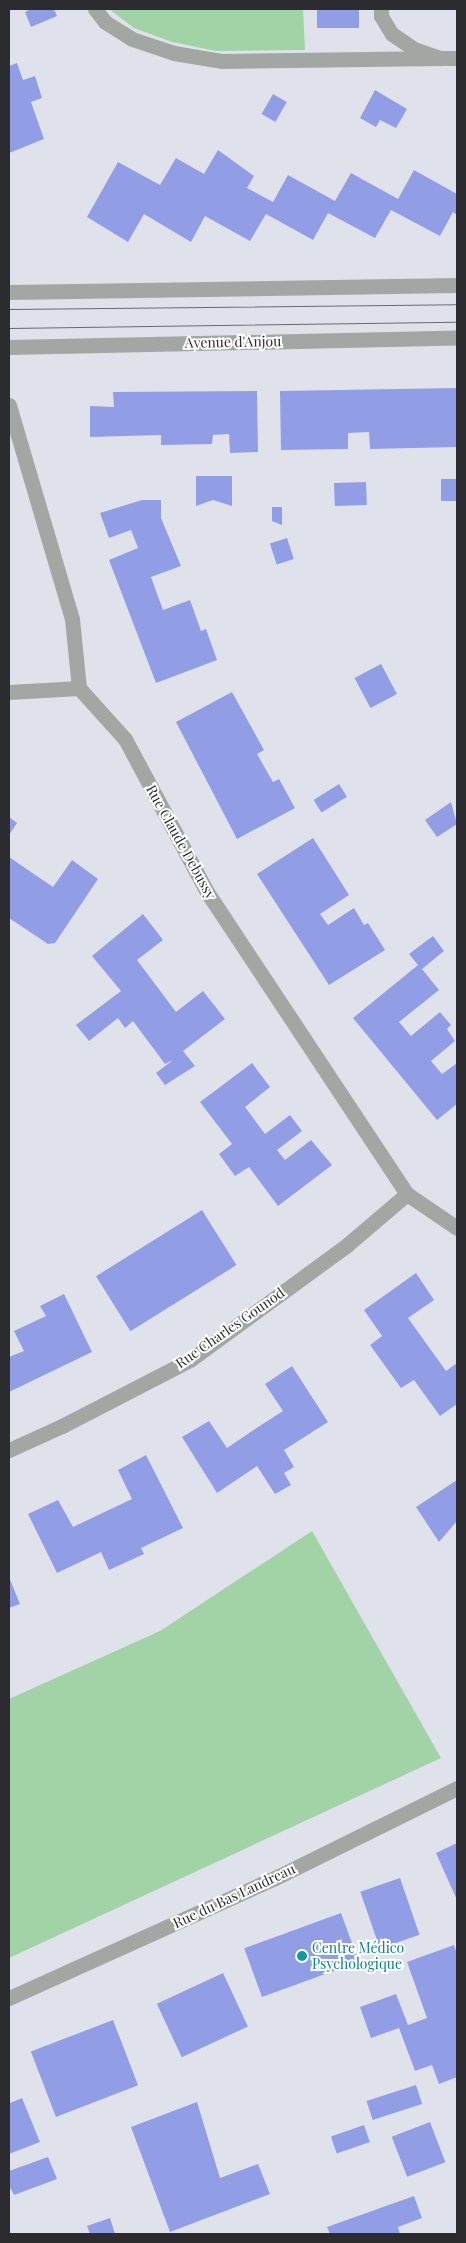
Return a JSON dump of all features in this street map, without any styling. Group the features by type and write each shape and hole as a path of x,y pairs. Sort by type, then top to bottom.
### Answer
{"street":[{"path":"95,9 105,22 132,39 174,53 222,62 457,58"},
{"path":"381,9 381,16 392,34 414,49 440,58"},
{"path":"9,292 457,284"},
{"name":"Avenue d'Anjou","path":"9,347 457,338"},
{"path":"9,404 72,619 79,688 9,692"},
{"name":"Rue Claude Debussy","path":"79,688 125,739 207,892 407,1194 457,1228"},
{"name":"Rue Charles Gounod","path":"9,1450 62,1426 190,1360 347,1245 407,1194"},
{"name":"Rue du Bas Landreau","path":"9,1998 275,1878 457,1788"}],"green space":[{"path":"109,9 303,9 305,50 216,51 172,42 134,28"},
{"path":"312,1531 441,1758 9,1958 9,1699 160,1631"}],"building":[{"path":"31,9 54,9 57,16 31,27 25,12"},
{"path":"317,9 359,9 359,28 317,28"},
{"path":"17,63 23,80 35,76 42,98 31,102 44,139 9,153 9,66"},
{"path":"375,90 407,109 396,128 380,120 376,127 360,118"},
{"path":"273,94 287,102 275,122 262,114"},
{"path":"218,150 254,176 247,188 273,202 288,175 335,201 351,173 398,199 414,170 457,194 457,215 453,212 440,236 391,210 375,238 328,213 313,240 266,214 250,241 205,216 191,242 144,214 128,242 87,217 118,162 160,185 176,158 204,174"},
{"path":"457,388 456,447 370,449 369,432 348,433 348,449 281,450 280,391"},
{"path":"257,391 258,452 230,453 229,434 213,435 212,444 161,445 161,435 90,437 90,406 114,407 113,392"},
{"path":"196,476 232,476 232,506 213,500 196,506"},
{"path":"441,479 457,479 457,501 441,501"},
{"path":"366,482 367,505 335,506 334,483"},
{"path":"142,500 161,500 161,518 181,566 151,577 163,610 190,600 201,631 206,629 217,660 156,683 109,560 138,548 131,530 109,538 100,513"},
{"path":"272,507 282,507 282,525 272,521"},
{"path":"287,538 294,559 277,564 270,544"},
{"path":"381,664 397,694 370,708 355,678"},
{"path":"232,692 264,750 257,754 273,782 279,779 295,808 237,839 176,722"},
{"path":"339,784 347,797 322,813 314,800"},
{"path":"451,802 457,824 437,837 425,820"},
{"path":"9,817 17,823 9,835"},
{"path":"313,838 349,895 320,914 328,925 354,908 364,925 368,923 385,950 329,985 257,874"},
{"path":"9,857 53,887 72,860 98,879 55,943 48,944 9,918"},
{"path":"143,914 163,940 137,960 176,1012 203,991 225,1019 183,1051 195,1066 165,1085 156,1073 173,1060 165,1064 133,1021 125,1028 118,1018 89,1041 76,1025 121,991 92,956"},
{"path":"433,936 444,951 422,969 439,990 399,1022 411,1036 440,1012 451,1025 447,1029 455,1041 431,1061 442,1074 457,1063 457,1104 437,1120 353,1018 418,965 409,954"},
{"path":"252,1063 270,1087 245,1107 265,1134 290,1115 302,1131 277,1150 285,1160 311,1140 332,1165 278,1206 249,1167 235,1176 219,1154 232,1144 200,1102"},
{"path":"202,1210 236,1265 130,1331 96,1276"},
{"path":"416,1273 434,1300 408,1318 446,1371 457,1363 457,1404 440,1416 414,1380 401,1388 370,1345 382,1336 364,1310"},
{"path":"64,1294 92,1352 9,1392 9,1357 24,1351 14,1331 46,1316 40,1306"},
{"path":"292,1366 328,1422 284,1450 294,1467 284,1473 291,1485 275,1494 257,1466 217,1493 182,1437 209,1421 227,1448 283,1411 265,1384"},
{"path":"146,1455 183,1528 141,1548 144,1554 109,1570 101,1552 57,1573 28,1514 58,1500 73,1527 132,1499 118,1470"},
{"path":"457,1480 457,1521 439,1542 416,1507"},
{"path":"9,1577 20,1604 9,1608"},
{"path":"457,1843 457,1900 436,1853"},
{"path":"400,1878 420,1935 380,1948 360,1892"},
{"name":"Centre Médico Psychologique","path":"341,1913 359,1962 262,1997 244,1948"},
{"path":"454,1945 457,1954 457,2077 439,2084 432,2065 415,2071 399,2028 371,2038 360,2007 396,1994 408,2025 427,2018 407,1962"},
{"path":"223,1973 248,2026 182,2057 157,2004"},
{"path":"113,2020 138,2085 56,2117 31,2052"},
{"path":"416,2085 422,2104 373,2120 367,2101"},
{"path":"22,2098 40,2142 9,2154 9,2099 10,2103"},
{"path":"197,2102 220,2178 258,2164 270,2194 170,2232 131,2127"},
{"path":"430,2122 445,2162 407,2177 392,2137"},
{"path":"364,2125 370,2142 337,2153 331,2136"},
{"path":"48,2157 57,2179 14,2195 11,2189 9,2190 9,2171"},
{"path":"414,2196 422,2218 398,2227 400,2234 330,2234 327,2227"},
{"path":"110,2218 115,2234 90,2234 87,2226"}],"tram line":[{"path":"9,309 457,304"},
{"path":"9,328 457,322"}],"place":[{"name":"Centre Médico Psychologique","path":"302,1956"}]}
